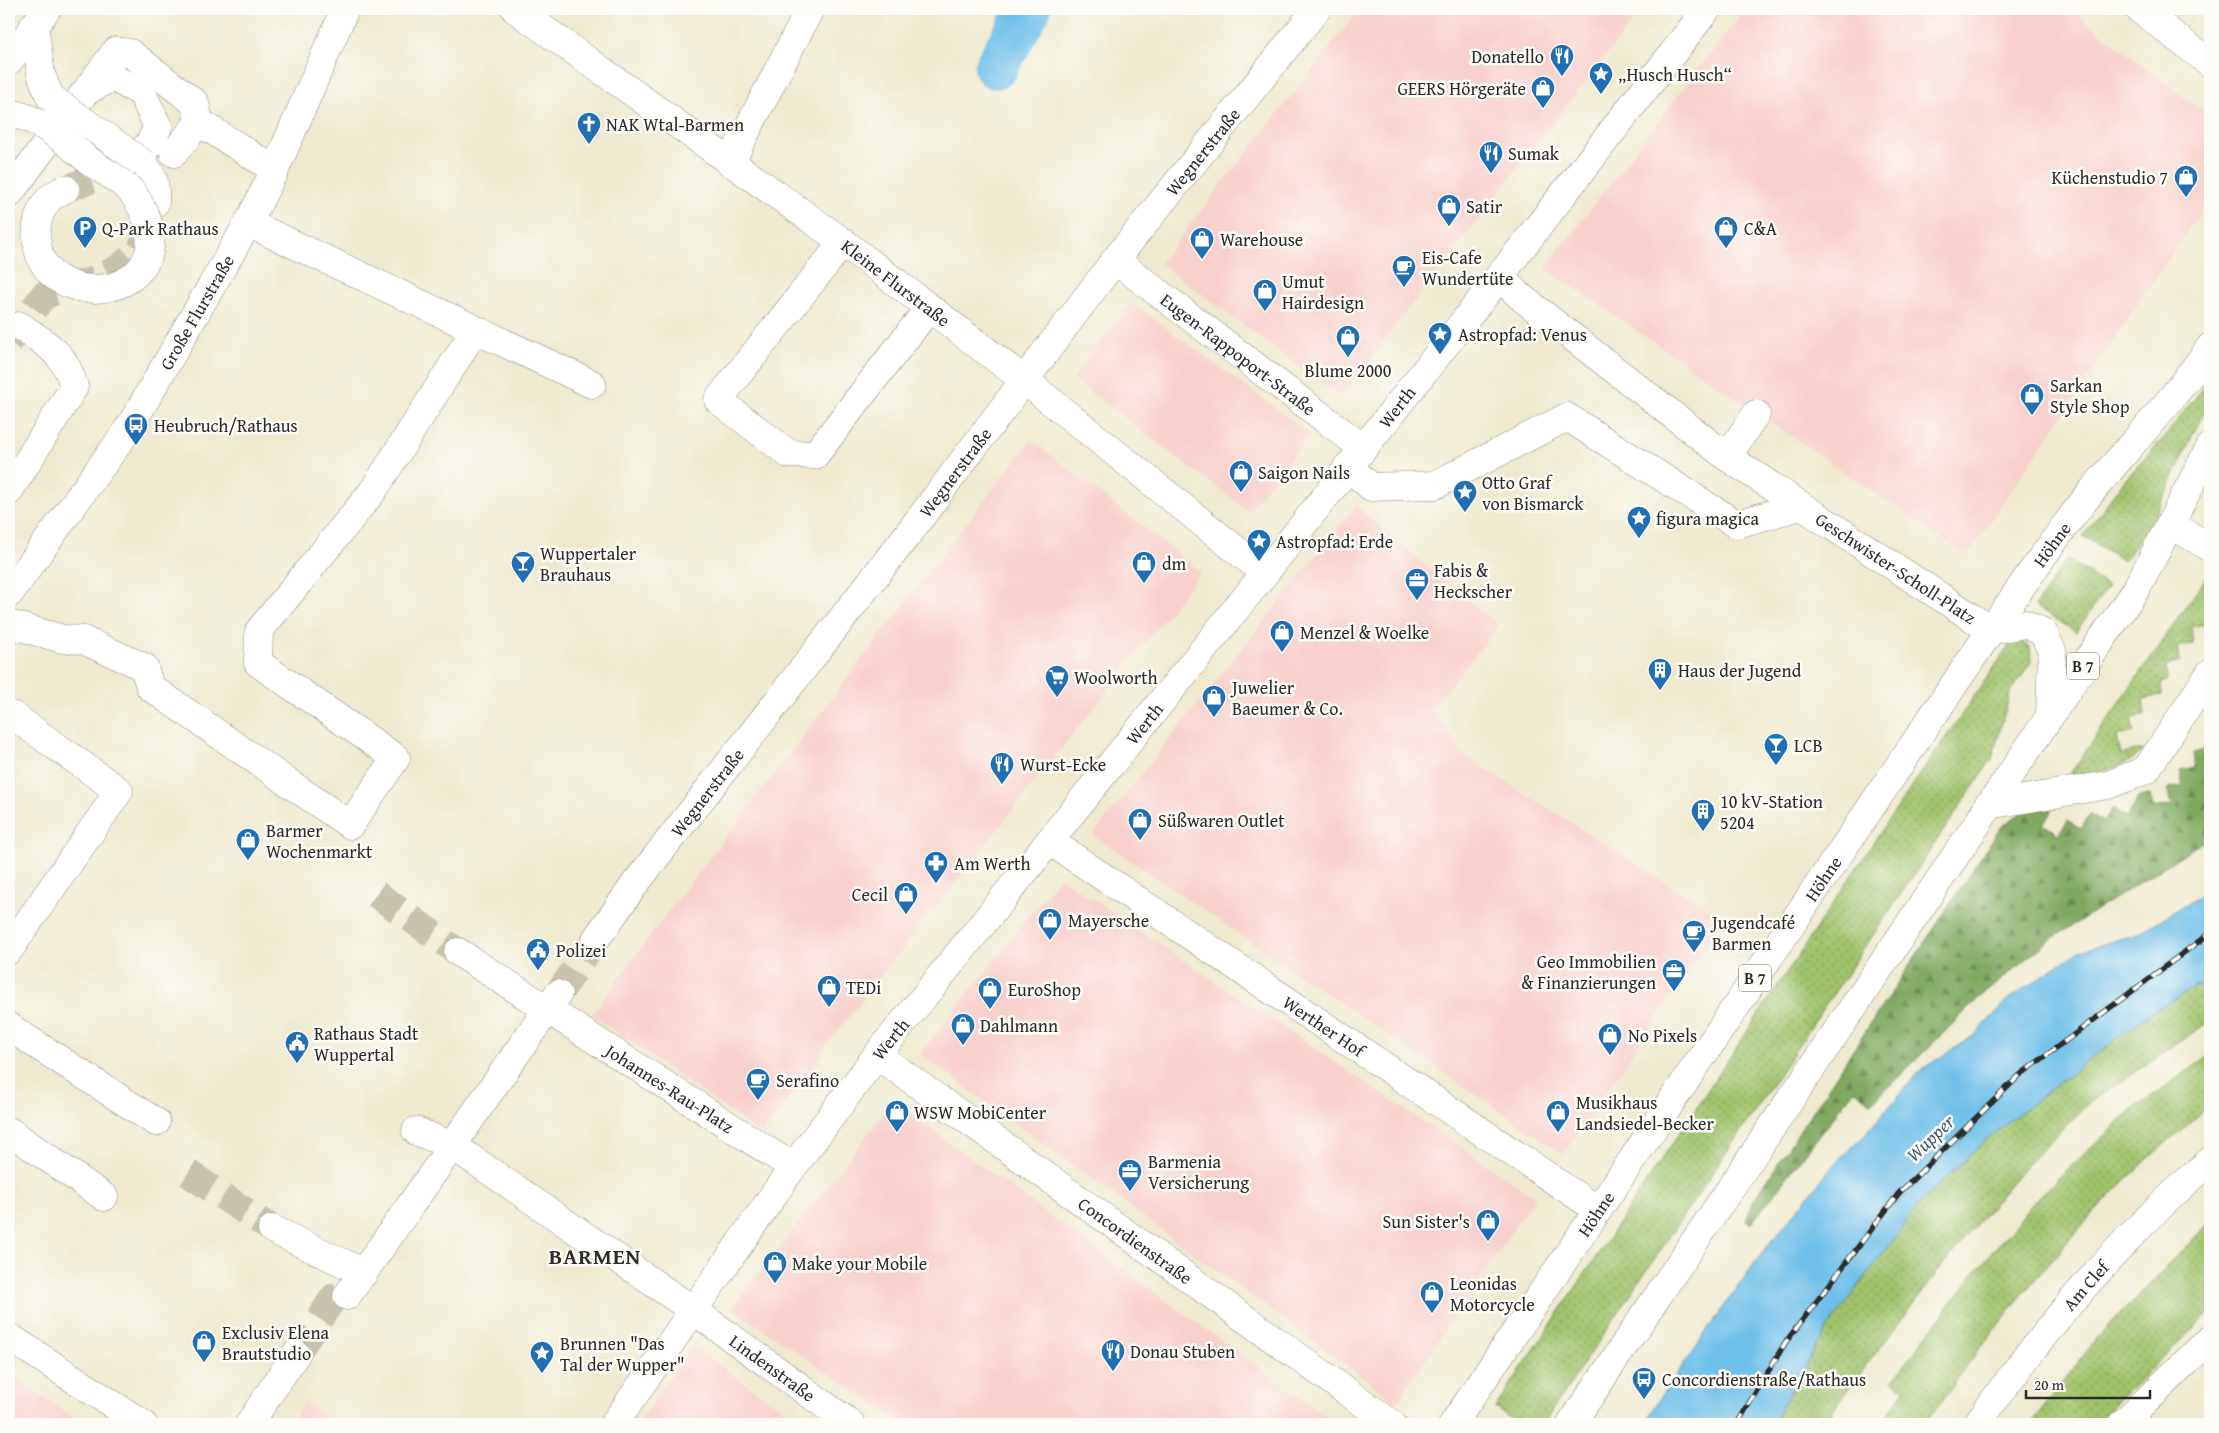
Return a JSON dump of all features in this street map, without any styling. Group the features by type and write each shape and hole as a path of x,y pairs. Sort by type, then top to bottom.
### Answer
{"street":[{"name":"Große Flurstraße","path":"11,585 129,428 248,223 275,170 345,9"},
{"name":"Kleine Flurstraße","path":"515,9 730,164 843,242 1023,379 1265,573"},
{"path":"730,164 810,9"},
{"name":"Wegnerstraße","path":"596,939 634,884 908,534 1023,379 1115,260 1317,9"},
{"name":"Werth","path":"614,1424 793,1167 877,1056 1051,842 1265,573 1499,277 1707,9"},
{"path":"2139,9 2210,63"},
{"path":"9,61 40,17"},
{"path":"40,17 41,74 50,98 144,164 154,176 156,187 155,203"},
{"path":"9,194 116,51 130,53 196,103 199,122 174,153"},
{"path":"85,92 112,77 142,93 158,127 148,146 112,172"},
{"path":"9,112 35,121 130,190 149,226 148,258 134,275 120,286 104,290 86,290 72,285 53,276 42,258 36,238 37,222 50,198 65,189"},
{"path":"199,122 275,170"},
{"path":"248,223 592,384"},
{"path":"843,242 718,400 789,454 815,455 929,308"},
{"name":"Eugen-Rappoport-Straße","path":"1115,260 1355,457"},
{"name":"Geschwister-Scholl-Platz","path":"1499,277 1522,298 1727,457 1992,630"},
{"path":"9,491 74,387 70,369 52,346 20,326"},
{"path":"9,624 63,639 84,640 144,667 150,687 350,825 396,758 258,662 258,631 373,492 475,330"},
{"name":"Höhne","path":"1453,1424 1992,630 2065,526 2168,404 2210,347"},
{"path":"1727,457 1756,414"},
{"name":"Geschwister-Scholl-Platz","path":"1355,457 1371,487 1434,485 1567,417 1736,524 1801,506"},
{"name":"B 7","path":"1572,1424 1988,805 2138,586 2210,447"},
{"path":"2171,524 2210,548"},
{"path":"1992,630 2025,624 2043,632 2052,651 2050,715"},
{"path":"1988,805 2108,785 2146,770 2210,673"},
{"path":"9,950 119,791 12,715"},
{"name":"Werther Hof","path":"1051,842 1193,935 1598,1210"},
{"name":"Johannes-Rau-Platz","path":"458,952 793,1167"},
{"path":"347,1296 558,994"},
{"path":"9,1027 156,1122"},
{"name":"Concordienstraße","path":"877,1056 1392,1424"},
{"path":"9,1131 104,1198"},
{"path":"416,1131 453,1146 693,1310"},
{"name":"Am Clef","path":"1977,1424 2020,1364 2096,1273 2179,1188 2210,1161"},
{"path":"272,1229 364,1273"},
{"name":"Lindenstraße","path":"693,1310 851,1424"},
{"path":"9,1337 143,1424"},
{"path":"2122,1424 2210,1339"},
{"path":"249,1424 296,1354"}],"shaded area":[{"path":"1360,9 1642,9 1340,397 1160,263"},
{"path":"1745,9 2070,9 2210,117 2210,198 1967,556 1545,268"},
{"path":"1131,302 1310,434 1248,511 1073,379"},
{"path":"1031,440 1201,572 821,1052 823,1054 761,1134 592,1015 664,917"},
{"path":"1356,506 1499,626 1431,709 1465,756 1724,919 1564,1154 1093,835"},
{"path":"1060,877 1535,1197 1397,1402 920,1054"},
{"path":"893,1102 1337,1424 904,1424 732,1308"},
{"path":"691,1346 804,1424 638,1424"},
{"path":"9,1375 83,1424 9,1424"},
{"path":"305,1402 340,1424 290,1424"}],"green space":[{"path":"2210,379 2210,404 2196,428 2156,514 2124,561 2083,536 2123,482 2165,436"},
{"path":"2067,559 2108,586 2076,632 2035,606"},
{"path":"2210,572 2210,623 2191,627 2193,644 2177,647 2180,662 2166,666 2167,681 2161,683 2162,695 2143,699 2145,716 2131,718 2134,732 2117,736 2121,754 2144,750 2136,757 2117,766 2066,780"},
{"path":"2013,640 2021,641 2030,648 2031,662 2010,694 1992,759 1543,1424 1519,1424 1495,1408 1884,827"},
{"path":"2210,733 2210,837 2050,940 1980,997 1872,1103 1854,1090 1751,1224 1746,1221 1753,1201 2001,827 2021,813 2055,806 2043,824 2058,834 2068,820 2081,829 2090,814 2104,822 2113,808 2126,817 2139,797 2150,795 2153,808 2171,805 2167,789 2184,786 2180,771 2195,768 2193,753 2208,749 2206,734"},
{"path":"2210,978 2210,1021 2089,1103 2022,1170 1944,1263 1838,1403 1825,1424 1772,1424 1825,1332 1922,1200 2002,1126 2151,1013"},
{"path":"2210,1055 2210,1105 2142,1164 2076,1232 1997,1326 1925,1424 1882,1424 1905,1389 1893,1381 1963,1287 2039,1196 2132,1110"},
{"path":"2210,1222 2210,1312 2094,1424 2030,1424 2098,1337"}],"water":[{"name":"Wupper","path":"2210,890 2210,978 2151,1013 2002,1126 1922,1200 1825,1332 1772,1424 1646,1424 1655,1405 1756,1261 1836,1162 1862,1138 1921,1070 1976,1034 2009,999 2079,951 2137,934"}],"waterway":[{"path":"996,67 1029,9"}],"tunnel":[{"path":"65,189 112,172"},
{"path":"9,342 44,295 95,280 119,268 141,249 150,228"},
{"path":"376,894 458,952"},
{"path":"558,994 596,939"},
{"path":"188,1173 272,1229"},
{"path":"296,1354 334,1297 347,1296"}],"railway":[{"path":"1737,1424 1785,1343 1899,1193 2020,1075 2210,933"}],"place":[{"name":"Donatello","path":"1562,77"},
{"name":"„Husch Husch“","path":"1601,95"},
{"name":"GEERS Hörgeräte","path":"1543,109"},
{"name":"NAK Wtal-Barmen","path":"589,145"},
{"name":"Sumak","path":"1491,174"},
{"name":"Küchenstudio 7","path":"2186,198"},
{"name":"Satir","path":"1449,227"},
{"name":"Q-Park Rathaus","path":"85,249"},
{"name":"C&A","path":"1726,249"},
{"name":"Warehouse","path":"1202,260"},
{"name":"Eis-Cafe Wundertüte","path":"1404,288"},
{"name":"Umut Hairdesign","path":"1265,312"},
{"name":"Astropfad: Venus","path":"1440,355"},
{"name":"Blume 2000","path":"1348,358"},
{"name":"Sarkan Style Shop","path":"2032,416"},
{"name":"Heubruch/Rathaus","path":"136,446"},
{"name":"Saigon Nails","path":"1241,493"},
{"name":"Otto Graf von Bismarck","path":"1465,513"},
{"name":"figura magica","path":"1639,539"},
{"name":"Astropfad: Erde","path":"1259,562"},
{"name":"Wuppertaler Brauhaus","path":"523,584"},
{"name":"dm","path":"1144,584"},
{"name":"Fabis & Heckscher","path":"1417,601"},
{"name":"Menzel & Woelke","path":"1282,653"},
{"name":"Haus der Jugend","path":"1660,691"},
{"name":"Woolworth","path":"1057,698"},
{"name":"Juwelier Baeumer & Co.","path":"1214,718"},
{"name":"LCB","path":"1776,766"},
{"name":"Wurst-Ecke","path":"1002,785"},
{"name":"10 kV-Station 5204","path":"1703,832"},
{"name":"Süßwaren Outlet","path":"1140,841"},
{"name":"Barmer Wochenmarkt","path":"248,861"},
{"name":"Am Werth","path":"936,884"},
{"name":"Cecil","path":"906,915"},
{"name":"Mayersche","path":"1050,941"},
{"name":"Jugendcafé Barmen","path":"1694,953"},
{"name":"Polizei","path":"538,971"},
{"name":"Geo Immobilien & Finanzierungen","path":"1674,992"},
{"name":"TEDi","path":"829,1008"},
{"name":"EuroShop","path":"990,1010"},
{"name":"Dahlmann","path":"963,1046"},
{"name":"No Pixels","path":"1610,1056"},
{"name":"Rathaus Stadt Wuppertal","path":"297,1064"},
{"name":"Serafino","path":"758,1101"},
{"name":"WSW MobiCenter","path":"897,1133"},
{"name":"Musikhaus Landsiedel-Becker","path":"1558,1133"},
{"name":"Barmenia Versicherung","path":"1130,1192"},
{"name":"Sun Sister's","path":"1488,1242"},
{"name":"Make your Mobile","path":"775,1284"},
{"name":"Leonidas Motorcycle","path":"1432,1314"},
{"name":"Exclusiv Elena Brautstudio","path":"204,1363"},
{"name":"Donau Stuben","path":"1113,1372"},
{"name":"Brunnen \"Das Tal der Wupper\"","path":"542,1374"},
{"name":"Concordienstraße/Rathaus","path":"1644,1400"}],"district":[{"name":"BARMEN","path":"595,1256"}]}
